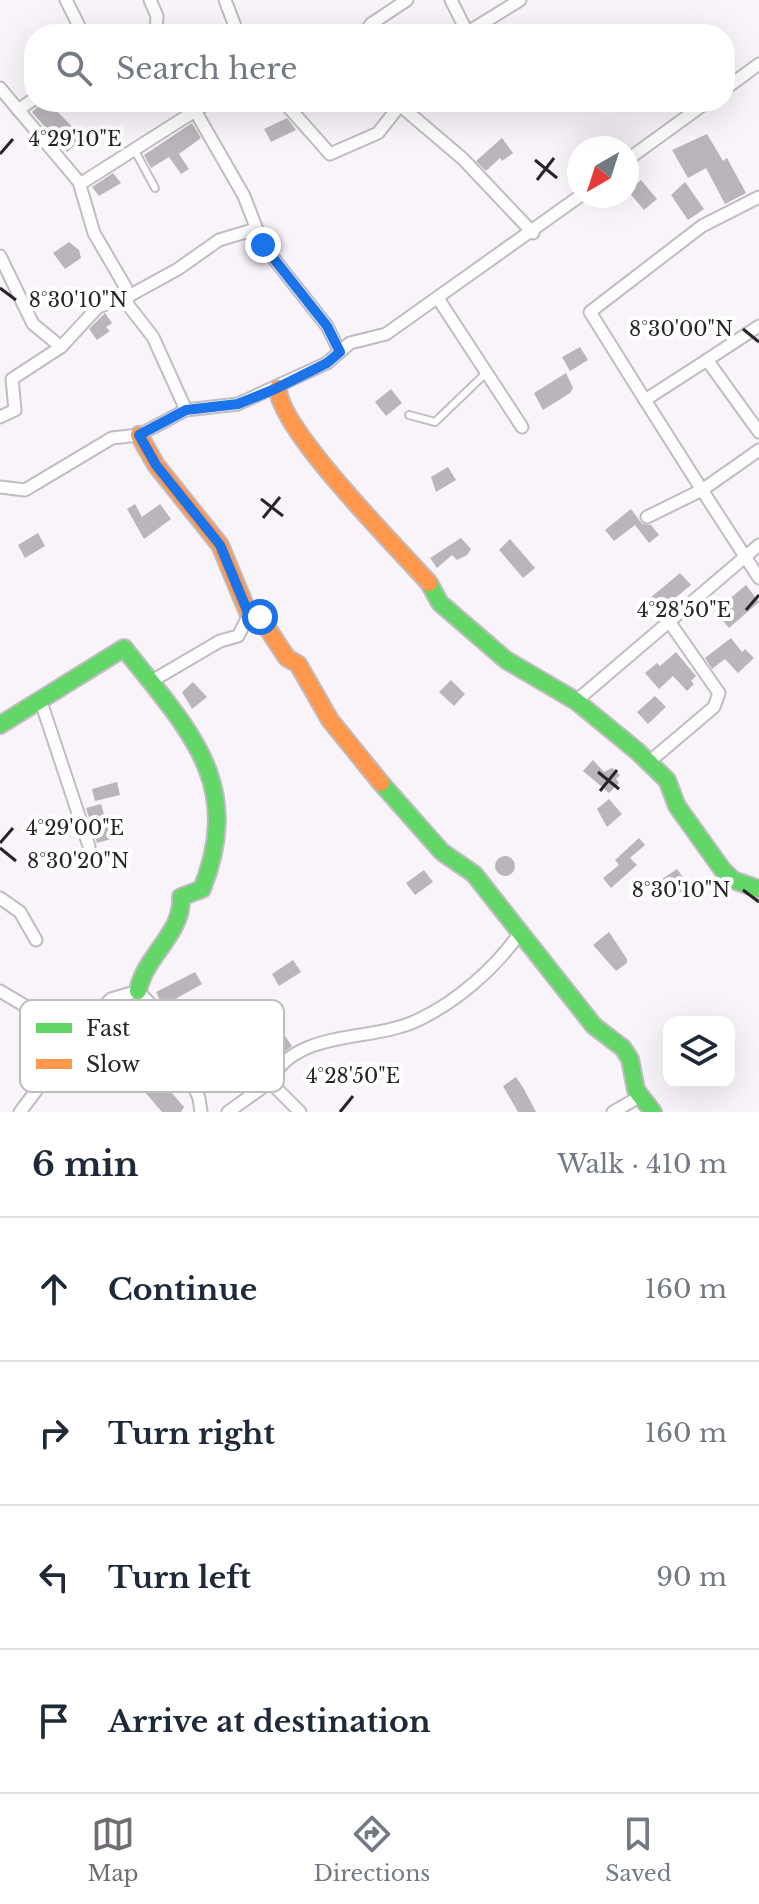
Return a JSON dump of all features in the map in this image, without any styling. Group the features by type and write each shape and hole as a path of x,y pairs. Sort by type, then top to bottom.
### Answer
{"street":[{"path":"66,0 78,24"},
{"path":"150,0 157,16 156,24"},
{"path":"225,0 234,24"},
{"path":"451,0 462,24"},
{"path":"481,24 520,0"},
{"path":"371,24 401,2"},
{"path":"735,82 759,64"},
{"path":"0,88 80,184 94,233 126,288 128,305 153,337 186,410"},
{"path":"18,110 24,106"},
{"path":"80,184 184,112"},
{"path":"195,112 244,196 263,245 327,326 340,352"},
{"path":"293,112 330,154 378,133 392,112"},
{"path":"407,112 463,159 533,233"},
{"path":"639,151 693,112"},
{"path":"759,197 702,226 590,312 759,578"},
{"path":"0,487 25,490 112,438 139,435 186,410 238,404 278,388 327,363 350,343 386,334 439,300 567,206"},
{"path":"0,417 15,410 12,379 61,347 98,307 127,297 178,269 219,240 256,229"},
{"path":"0,256 33,324 61,347"},
{"path":"439,300 522,427"},
{"path":"645,400 759,326"},
{"path":"707,360 759,432"},
{"path":"278,388 278,401 303,440 435,590 440,603 506,660 576,701 649,762 667,780 677,806 722,869 733,880 759,889"},
{"path":"139,435 156,465 220,545 249,615"},
{"path":"647,517 702,490 759,450"},
{"path":"576,701 759,545"},
{"path":"150,682 220,641 238,636 249,615"},
{"path":"249,615 260,617 287,658 298,664 330,720 385,788 442,852 474,874 594,1026 623,1048 641,1096 653,1112"},
{"path":"649,762 714,707 719,693 668,620"},
{"path":"0,725 124,648 192,739 219,799 217,848 202,889 181,897 182,915 163,939 153,960 139,975 138,991 147,1000"},
{"path":"41,702 89,846"},
{"path":"0,898 20,912 36,940"},
{"path":"284,1061 302,1051 347,1035 380,1032 416,1022 490,968 520,933"},
{"path":"0,991 20,1003"},
{"path":"110,1000 138,991"},
{"path":"20,1112 35,1092"},
{"path":"196,1092 201,1112"},
{"path":"228,1112 256,1092"},
{"path":"280,1092 300,1112"},
{"path":"613,1112 641,1096"}],"lane":[{"path":"134,149 155,188"},
{"path":"409,415 435,422 486,373"}],"building":[{"path":"32,112 58,112 83,138 67,152"},
{"path":"287,118 296,130 271,142 264,129"},
{"path":"192,123 201,138 179,154 189,169 181,174 169,157 151,168 144,155"},
{"path":"707,134 723,161 727,158 746,193 725,204 706,168 688,178 672,150"},
{"path":"502,138 513,153 502,161 500,158 486,171 476,161"},
{"path":"113,173 121,183 99,196 92,187"},
{"path":"641,180 657,199 644,210 639,204"},
{"path":"685,182 704,209 688,220 671,195"},
{"path":"69,242 79,250 81,258 65,269 53,253"},
{"path":"105,313 112,323 106,327 110,331 97,340 89,329"},
{"path":"580,347 588,360 570,371 562,357"},
{"path":"566,373 573,388 570,393 543,410 534,393"},
{"path":"391,389 402,403 386,416 375,402"},
{"path":"448,467 456,480 436,492 431,477"},
{"path":"135,504 142,517 160,504 171,519 144,539 127,509"},
{"path":"631,509 642,524 651,525 659,535 649,543 635,525 614,541 605,530"},
{"path":"38,533 45,546 25,558 18,545"},
{"path":"461,538 471,549 467,555 457,560 452,555 437,568 430,558"},
{"path":"510,539 535,568 523,578 499,550"},
{"path":"680,573 691,585 659,611 650,598"},
{"path":"746,585 759,602 729,628 715,611"},
{"path":"731,638 742,652 745,649 754,658 738,673 725,659 712,669 705,658"},
{"path":"676,652 696,676 691,681 694,684 687,691 673,676 659,689 645,673 657,663 660,666"},
{"path":"451,680 465,694 454,706 439,692"},
{"path":"193,682 207,697 192,709 182,692"},
{"path":"655,696 666,707 648,724 637,712"},
{"path":"593,760 604,772 612,768 620,775 616,779 619,783 609,793 583,771"},
{"path":"117,782 120,795 95,801 92,789"},
{"path":"609,799 622,814 607,827 597,809"},
{"path":"101,804 111,839 97,843 86,808"},
{"path":"639,838 645,845 630,858 637,865 611,888 603,878 619,865 615,860"},
{"path":"501,856 509,856 515,866 509,876 501,876 495,870 495,862"},
{"path":"677,869 689,886 674,897 662,879"},
{"path":"424,870 433,882 415,895 406,883"},
{"path":"609,932 627,959 627,963 616,971 593,945"},
{"path":"293,960 301,972 279,986 272,974"},
{"path":"195,972 202,984 174,1000 160,1000 156,992"},
{"path":"284,1034 292,1046 284,1052"},
{"path":"516,1077 536,1112 518,1112 503,1086"},
{"path":"145,1092 171,1092 184,1107 181,1112 162,1112"}],"traffic: fast":[{"path":"429,583 440,603 506,660 576,701 637,751 667,780 677,806 722,869 733,880 759,889"},
{"path":"0,725 124,648 188,731 203,758 213,787 217,817 214,851 202,889 181,897 176,922 148,966 138,991"},
{"path":"381,783 442,852 474,874 594,1026 623,1048 630,1059 636,1090 653,1112"}],"traffic: slow":[{"path":"278,388 283,406 318,458 429,583"},
{"path":"139,435 156,465 220,545 249,615 260,617 287,658 298,664 330,720 381,783"}],"route":[{"path":"260,617 249,615 220,545 156,465 139,435 186,410 238,404 275,389 327,363 340,352 327,326 263,245"}]}
